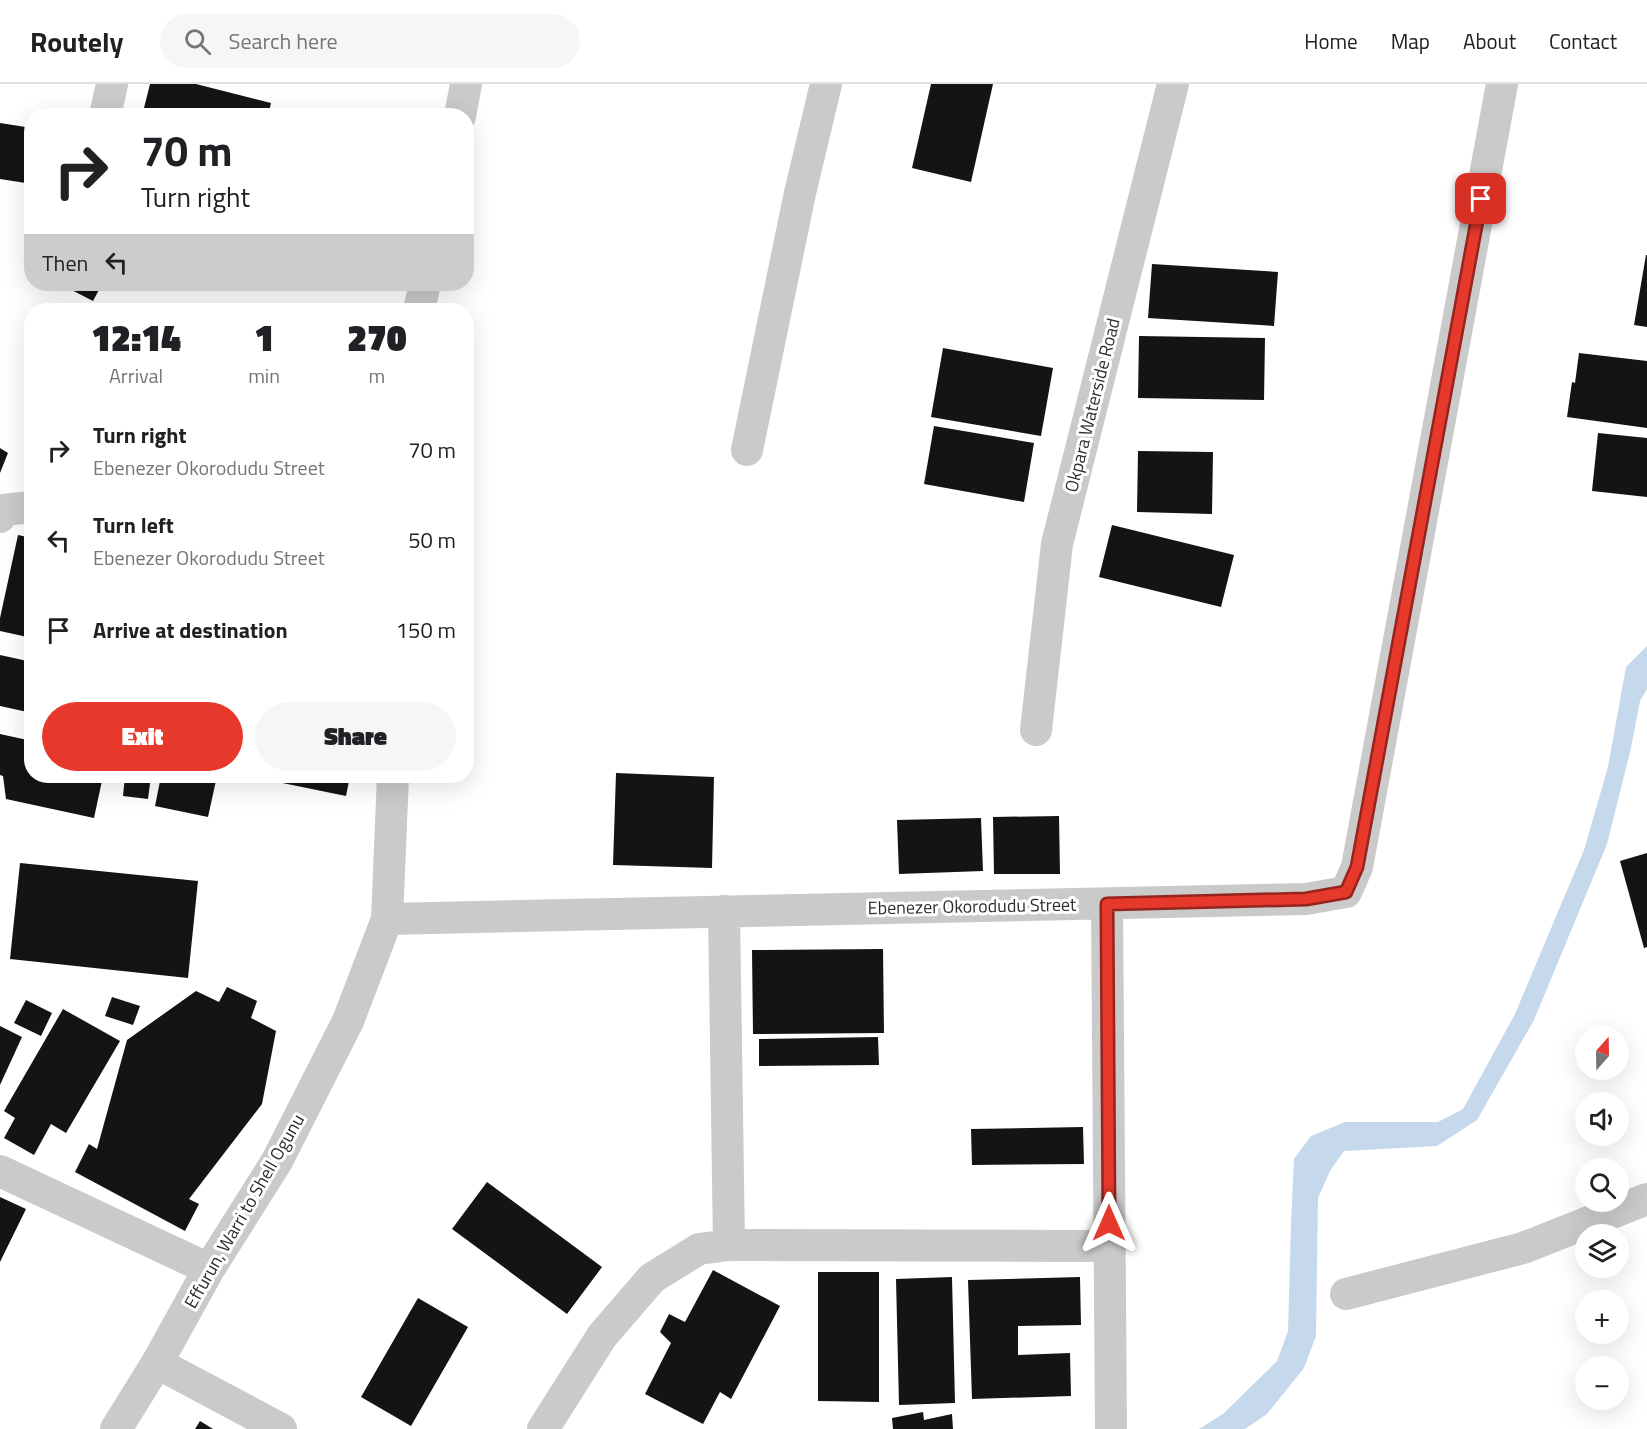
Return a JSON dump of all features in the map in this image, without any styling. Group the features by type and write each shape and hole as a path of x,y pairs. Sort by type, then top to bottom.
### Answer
{"street":[{"path":"107,108 112,84"},
{"path":"462,108 466,84"},
{"path":"747,450 800,193 826,84"},
{"name":"Okpara Waterside Road","path":"1036,730 1057,544 1173,84"},
{"name":"Ebenezer Okorodudu Street","path":"387,919 1306,899 1346,892 1357,867 1502,84"},
{"path":"0,517 3,510 24,508"},
{"name":"Effurun, Warri to Shell Ogunu","path":"116,1429 157,1363 209,1269 277,1161 348,1021 387,919 393,783"},
{"path":"1107,904 1112,1429"},
{"path":"723,911 729,1245"},
{"path":"0,1171 209,1269"},
{"path":"1346,1294 1523,1248 1647,1199"},
{"path":"543,1429 602,1336 652,1278 699,1249 729,1245 1110,1246"},
{"path":"157,1363 281,1429"}],"water":[{"path":"1647,646 1647,689 1640,701 1607,844 1534,1020 1477,1120 1437,1146 1344,1151 1330,1171 1318,1198 1316,1336 1304,1368 1267,1414 1245,1429 1199,1429 1223,1414 1277,1361 1288,1331 1294,1159 1311,1136 1345,1122 1438,1122 1463,1109 1515,1014 1584,850 1608,767 1626,667"}],"building":[{"path":"150,84 196,84 271,103 270,108 144,108"},
{"path":"931,84 993,84 971,182 912,168"},
{"path":"0,123 24,127 24,183 0,179"},
{"path":"1647,255 1647,327 1634,325"},
{"path":"1152,264 1278,272 1274,326 1148,318"},
{"path":"74,291 98,291 93,301"},
{"path":"1139,336 1265,338 1264,400 1138,398"},
{"path":"943,348 1053,368 1041,436 931,417"},
{"path":"1579,353 1647,361 1647,428 1567,417"},
{"path":"934,426 1034,443 1024,502 924,484"},
{"path":"1598,433 1647,438 1647,497 1592,491"},
{"path":"0,448 8,453 0,473"},
{"path":"1138,451 1213,452 1212,514 1137,512"},
{"path":"1112,525 1234,555 1221,607 1099,577"},
{"path":"18,535 24,536 24,636 0,631 0,618"},
{"path":"0,655 24,660 24,711 0,706"},
{"path":"0,734 24,739 24,783 102,783 94,818 6,799 3,776 0,775"},
{"path":"616,773 714,777 712,868 613,865"},
{"path":"124,783 150,783 148,799 123,796"},
{"path":"160,783 215,783 208,817 155,806"},
{"path":"282,783 349,783 346,796"},
{"path":"1059,816 1060,874 994,874 993,817"},
{"path":"981,818 983,871 899,874 897,820"},
{"path":"1647,853 1647,947 1644,948 1620,861"},
{"path":"20,863 198,881 188,978 10,959"},
{"path":"883,949 884,1033 753,1034 752,950"},
{"path":"227,987 257,1001 251,1018 276,1031 262,1104 189,1199 199,1204 185,1231 75,1172 89,1144 97,1149 127,1040 196,991 219,1002"},
{"path":"112,997 140,1006 133,1025 105,1016"},
{"path":"26,1000 52,1013 41,1036 14,1023"},
{"path":"63,1009 120,1041 66,1133 51,1124 34,1155 4,1138 15,1118 4,1111"},
{"path":"0,1026 22,1037 0,1085"},
{"path":"878,1037 879,1065 759,1066 759,1039"},
{"path":"1083,1127 1084,1164 972,1165 971,1129"},
{"path":"487,1182 602,1267 567,1314 452,1229"},
{"path":"0,1197 26,1209 0,1262"},
{"path":"713,1270 780,1306 731,1399 720,1392 703,1424 645,1394 671,1343 660,1332 669,1314 685,1322"},
{"path":"818,1272 879,1272 879,1402 818,1401"},
{"path":"952,1277 955,1403 899,1405 896,1279"},
{"path":"1080,1277 1081,1325 1018,1326 1018,1355 1070,1353 1071,1396 972,1399 968,1280"},
{"path":"418,1298 468,1327 411,1426 361,1397"},
{"path":"923,1412 924,1420 952,1414 953,1429 893,1429 892,1418"},
{"path":"200,1421 213,1429 195,1429"}],"route":[{"path":"1109,1223 1107,904 1306,899 1346,892 1357,867 1481,199"}]}
